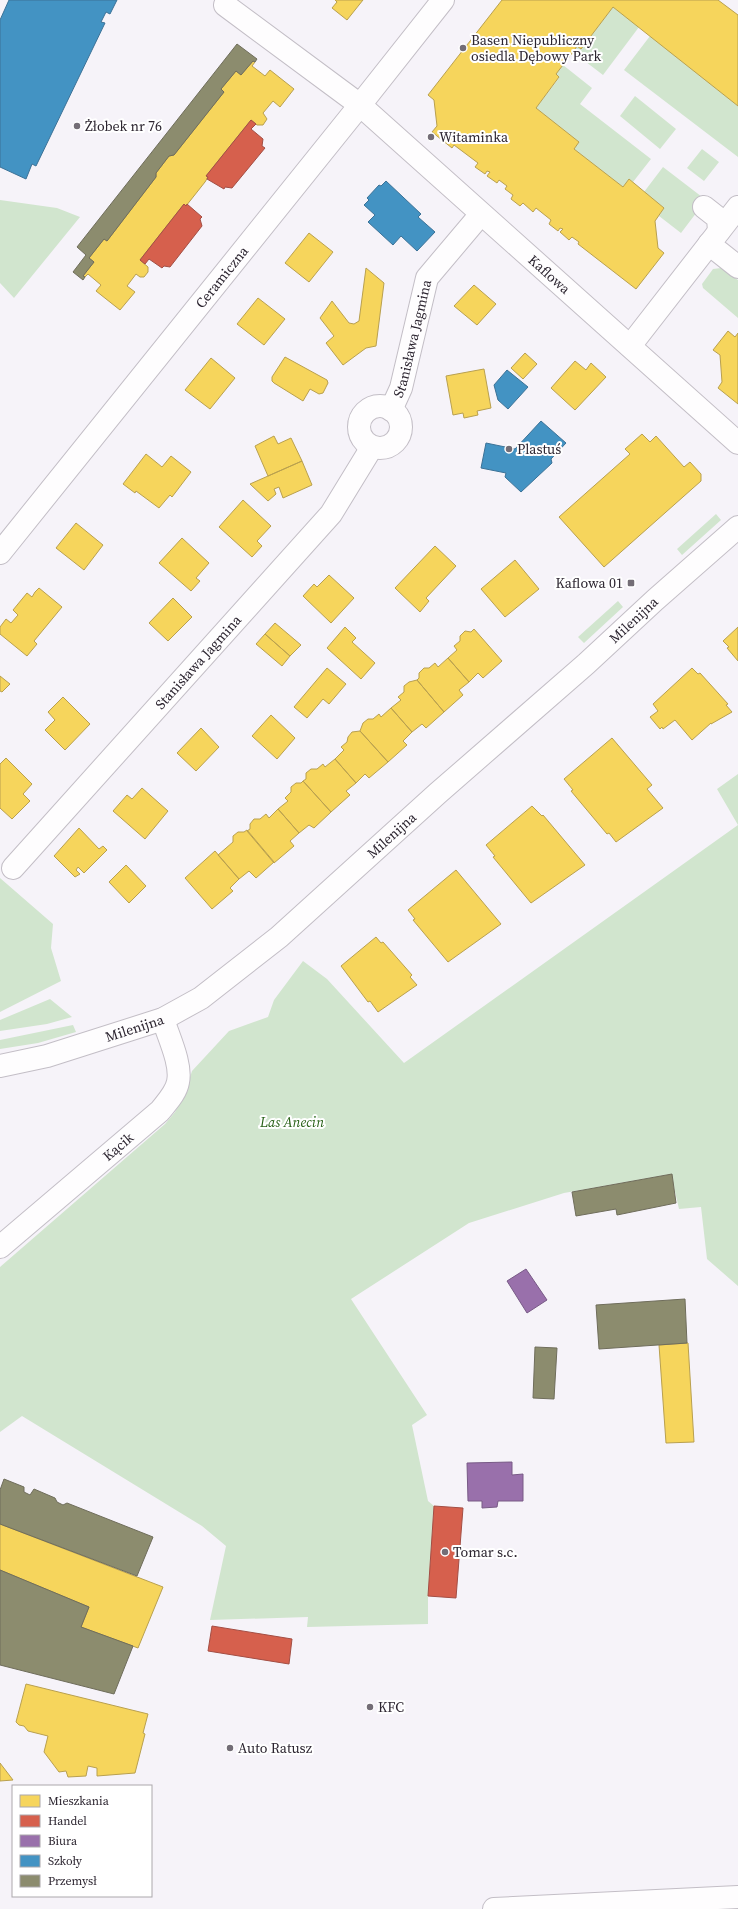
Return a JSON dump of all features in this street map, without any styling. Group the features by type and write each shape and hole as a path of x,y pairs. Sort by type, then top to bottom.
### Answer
{"street":[{"name":"Ceramiczna","path":"0,554 360,105 442,0"},
{"name":"Kaflowa","path":"225,5 360,105 738,443"},
{"path":"704,207 718,218 714,238"},
{"path":"630,346 738,207"},
{"name":"Stanisława Jagmina","path":"391,410 401,388 427,278 481,214"},
{"path":"714,238 738,267"},
{"path":"376,406 391,410 397,415 400,422 399,437 387,447 372,447 365,443 358,430 362,414 376,406"},
{"name":"Stanisława Jagmina","path":"13,868 331,514 372,447"},
{"name":"Milenijna","path":"0,1066 48,1056 162,1019 201,998 279,937 438,793 586,664 654,600 738,527"},
{"name":"Kącik","path":"0,1247 160,1111 174,1092 178,1082 178,1068 162,1019"},
{"path":"494,1909 738,1897"}],"green space":[{"path":"613,7 639,27 603,75 573,52 577,46 581,49"},
{"path":"650,36 738,106 738,157 624,70"},
{"path":"563,65 592,88 580,104 651,159 633,182 629,179 623,187 574,149 579,142 536,108 559,78 556,74"},
{"path":"635,96 676,129 660,149 620,116"},
{"path":"702,149 719,162 704,181 687,168"},
{"path":"663,167 706,200 681,233 659,216 664,208 644,192"},
{"path":"0,200 57,208 80,217 14,298 0,283"},
{"path":"721,268 738,280 738,318 703,288 702,284 713,269"},
{"path":"716,514 721,520 682,555 677,549"},
{"path":"618,601 623,607 584,643 578,637"},
{"path":"738,774 738,825 717,789"},
{"name":"Las Anecin","path":"738,825 738,1286 707,1259 701,1207 679,1209 671,1174 564,1193 469,1223 351,1299 427,1415 412,1425 428,1501 434,1506 428,1596 428,1624 307,1627 308,1617 210,1620 226,1546 202,1526 22,1416 0,1432 0,1267 165,1124 175,1112 184,1096 192,1071 229,1031 268,1017 274,1000 303,961 327,979 404,1063"},
{"path":"0,878 53,924 51,948 61,981 0,1012"},
{"path":"50,999 72,1017 47,1024 0,1031 0,1020"},
{"path":"73,1025 76,1032 38,1043 0,1049 0,1040"}],"building: Mieszkania":[{"path":"335,0 363,0 347,20 332,8 337,2"},
{"path":"502,0 718,0 738,15 738,106 613,7 581,49 577,46 556,74 559,77 536,108 579,142 574,149 623,187 629,179 664,208 655,221 658,248 664,253 636,289 578,244 579,242 572,237 569,240 560,232 563,229 560,228 558,231 549,224 551,220 536,208 533,212 523,203 520,206 511,199 513,195 505,189 507,186 499,180 497,183 487,176 490,172 487,171 485,174 475,167 478,163 454,145 452,148 432,132 437,126 434,100 428,95"},
{"path":"253,61 255,62 252,66 265,76 270,70 294,89 280,107 273,101 263,113 267,119 263,125 257,125 251,120 206,176 208,177 205,182 186,206 184,204 140,260 148,267 148,272 144,277 140,277 136,274 127,286 135,292 120,310 96,291 101,285 88,274 85,277 83,276 94,262 89,258 104,239 107,241 156,177 156,173 169,156 174,155 224,92 221,89 236,71 241,75"},
{"path":"309,233 333,252 309,282 285,263"},
{"path":"366,268 384,283 376,346 366,348 343,365 326,343 334,336 320,318 332,301 349,323 354,324 359,321"},
{"path":"474,285 496,304 477,325 454,306"},
{"path":"258,298 285,319 264,345 237,324"},
{"path":"728,331 735,337 738,333 738,404 718,388 722,382 720,355 713,350"},
{"path":"525,353 537,364 523,379 511,368"},
{"path":"285,357 327,380 328,383 323,393 319,394 310,389 303,401 274,383 272,381 272,377"},
{"path":"211,358 235,378 210,409 185,390"},
{"path":"575,361 586,370 591,363 606,377 575,410 551,388"},
{"path":"484,369 491,408 477,411 478,415 464,418 463,413 453,415 446,376"},
{"path":"642,434 650,442 656,436 684,467 690,462 701,474 701,481 604,567 559,517 630,454 625,449"},
{"path":"274,436 278,444 291,438 302,461 268,476 255,446"},
{"path":"146,454 162,467 171,456 191,472 172,497 170,495 159,508 136,491 135,493 123,484"},
{"path":"302,461 312,485 283,498 279,487 274,489 276,494 268,501 250,484"},
{"path":"243,500 271,526 257,541 262,546 252,557 219,527"},
{"path":"76,523 103,545 84,570 56,548"},
{"path":"182,538 209,563 196,578 200,581 191,591 159,563"},
{"path":"435,546 456,566 426,598 429,601 420,612 395,588"},
{"path":"515,560 539,589 505,617 481,589"},
{"path":"329,575 354,598 331,623 303,596 314,584 317,587"},
{"path":"39,588 62,607 34,641 37,644 27,656 0,634 0,627 6,619 11,623 18,615 13,610 27,593 32,597"},
{"path":"173,598 192,617 168,641 149,623"},
{"path":"275,623 301,645 290,656 265,634"},
{"path":"345,627 356,638 352,642 375,663 361,679 327,648"},
{"path":"738,627 738,661 723,641"},
{"path":"474,629 502,661 483,678 478,673 469,682 448,658 457,650 454,646 460,641 460,636 465,631 471,632"},
{"path":"265,634 290,656 282,666 256,644"},
{"path":"448,658 469,682 459,690 463,695 444,712 417,680 419,678 419,673 424,668 429,668 435,663 438,667"},
{"path":"327,668 346,684 329,704 323,699 307,718 294,707"},
{"path":"692,668 698,674 700,673 728,704 726,705 732,712 711,723 692,740 675,720 663,729 662,727 660,729 650,717 658,711 653,704"},
{"path":"0,676 10,684 2,692 0,691"},
{"path":"417,680 444,712 426,728 422,724 412,732 391,708 401,700 398,697 404,692 404,686 409,682"},
{"path":"63,697 90,724 65,750 45,730 55,720 48,712"},
{"path":"391,708 412,732 403,741 407,745 388,762 360,731 363,723 368,719 373,719 379,714 381,717"},
{"path":"271,715 295,738 277,759 252,736"},
{"path":"201,728 219,747 196,771 177,753"},
{"path":"360,731 388,762 369,778 365,774 356,783 335,759 344,750 341,747 347,742 348,737 352,732"},
{"path":"612,738 652,785 647,789 663,808 616,842 609,833 607,834 571,791 573,790 564,779"},
{"path":"6,758 32,784 23,794 30,801 12,819 0,808 0,764"},
{"path":"335,759 356,783 346,791 350,795 331,812 303,781 306,779 306,773 311,769 317,769 323,764 325,767"},
{"path":"303,781 331,812 314,828 309,825 299,833 278,809 288,801 285,798 291,792 291,787 296,783 301,783"},
{"path":"142,788 168,811 145,839 113,811 127,795 132,799"},
{"path":"532,806 542,816 543,815 585,865 531,903 493,857 495,856 486,845"},
{"path":"278,809 299,833 290,841 294,846 274,863 247,831 250,829 250,824 254,819 260,819 266,814 269,818"},
{"path":"79,828 99,849 103,846 107,850 84,873 78,867 76,870 80,874 75,877 54,856"},
{"path":"247,830 274,862 256,878 249,871 239,879 218,855 233,842 233,836 238,832 244,832"},
{"path":"215,851 239,879 230,888 233,891 212,909 185,878"},
{"path":"126,865 146,886 129,903 109,882"},
{"path":"456,870 501,924 448,962 413,920 415,919 408,910"},
{"path":"376,937 381,943 383,942 412,975 410,977 417,985 378,1012 370,1001 368,1002 341,966"},
{"path":"688,1343 694,1442 666,1443 659,1345"},
{"path":"0,1524 163,1587 138,1648 81,1627 89,1607 0,1570"},
{"path":"26,1684 148,1714 143,1733 145,1734 135,1773 97,1776 97,1768 88,1766 86,1776 68,1777 66,1771 59,1772 44,1752 48,1736 28,1731 24,1726 19,1725 16,1722"},
{"path":"0,1763 13,1780 0,1781"}],"building: Handel":[{"path":"251,120 256,124 251,129 263,139 262,146 265,148 232,188 225,187 224,189 207,179 208,177 206,176"},
{"path":"184,204 186,206 187,204 202,217 200,219 202,226 170,267 164,266 162,268 149,259 145,264 140,260"},
{"name":"Tomar s.c.","path":"434,1506 463,1508 456,1598 428,1596"},
{"path":"212,1626 292,1639 289,1664 208,1651"}],"building: Biura":[{"path":"526,1269 547,1300 527,1313 507,1281"},
{"path":"512,1462 512,1475 523,1474 523,1501 498,1501 497,1507 482,1508 482,1501 468,1501 467,1463"}],"building: Szkoły":[{"path":"9,0 117,0 110,14 106,12 101,22 105,23 36,166 32,164 26,179 0,167 0,20"},
{"path":"386,181 421,214 418,217 435,232 417,251 401,236 393,245 368,222 375,215 364,205 369,200 367,198 379,185 381,186"},
{"path":"507,370 528,387 508,409 498,400 494,385"},
{"path":"541,421 566,443 551,459 552,463 521,492 505,477 506,473 481,468 486,443 515,449"}],"building: Przemysł":[{"path":"237,44 257,59 255,62 253,61 241,75 236,71 221,89 224,92 174,155 169,156 156,173 156,177 107,241 104,239 89,258 94,262 83,276 85,277 83,280 73,272 86,255 77,247"},
{"path":"672,1174 676,1203 617,1215 616,1209 576,1216 572,1192"},
{"path":"685,1299 687,1343 599,1349 596,1305"},
{"path":"535,1347 557,1348 554,1399 533,1398"},
{"path":"4,1479 24,1487 24,1492 30,1495 34,1489 55,1498 57,1502 63,1505 67,1503 153,1537 137,1576 0,1524 0,1490"},
{"path":"0,1570 89,1607 81,1627 133,1646 114,1694 0,1665"}],"place":[{"name":"Basen Niepubliczny osiedla Dębowy Park","path":"463,48"},
{"name":"Żłobek nr 76","path":"77,126"},
{"name":"Witaminka","path":"431,137"},
{"name":"Plastuś","path":"509,449"},
{"name":"Kaflowa 01","path":"631,583"},
{"name":"Tomar s.c.","path":"445,1552"},
{"name":"KFC","path":"370,1707"},
{"name":"Auto Ratusz","path":"230,1748"}]}
